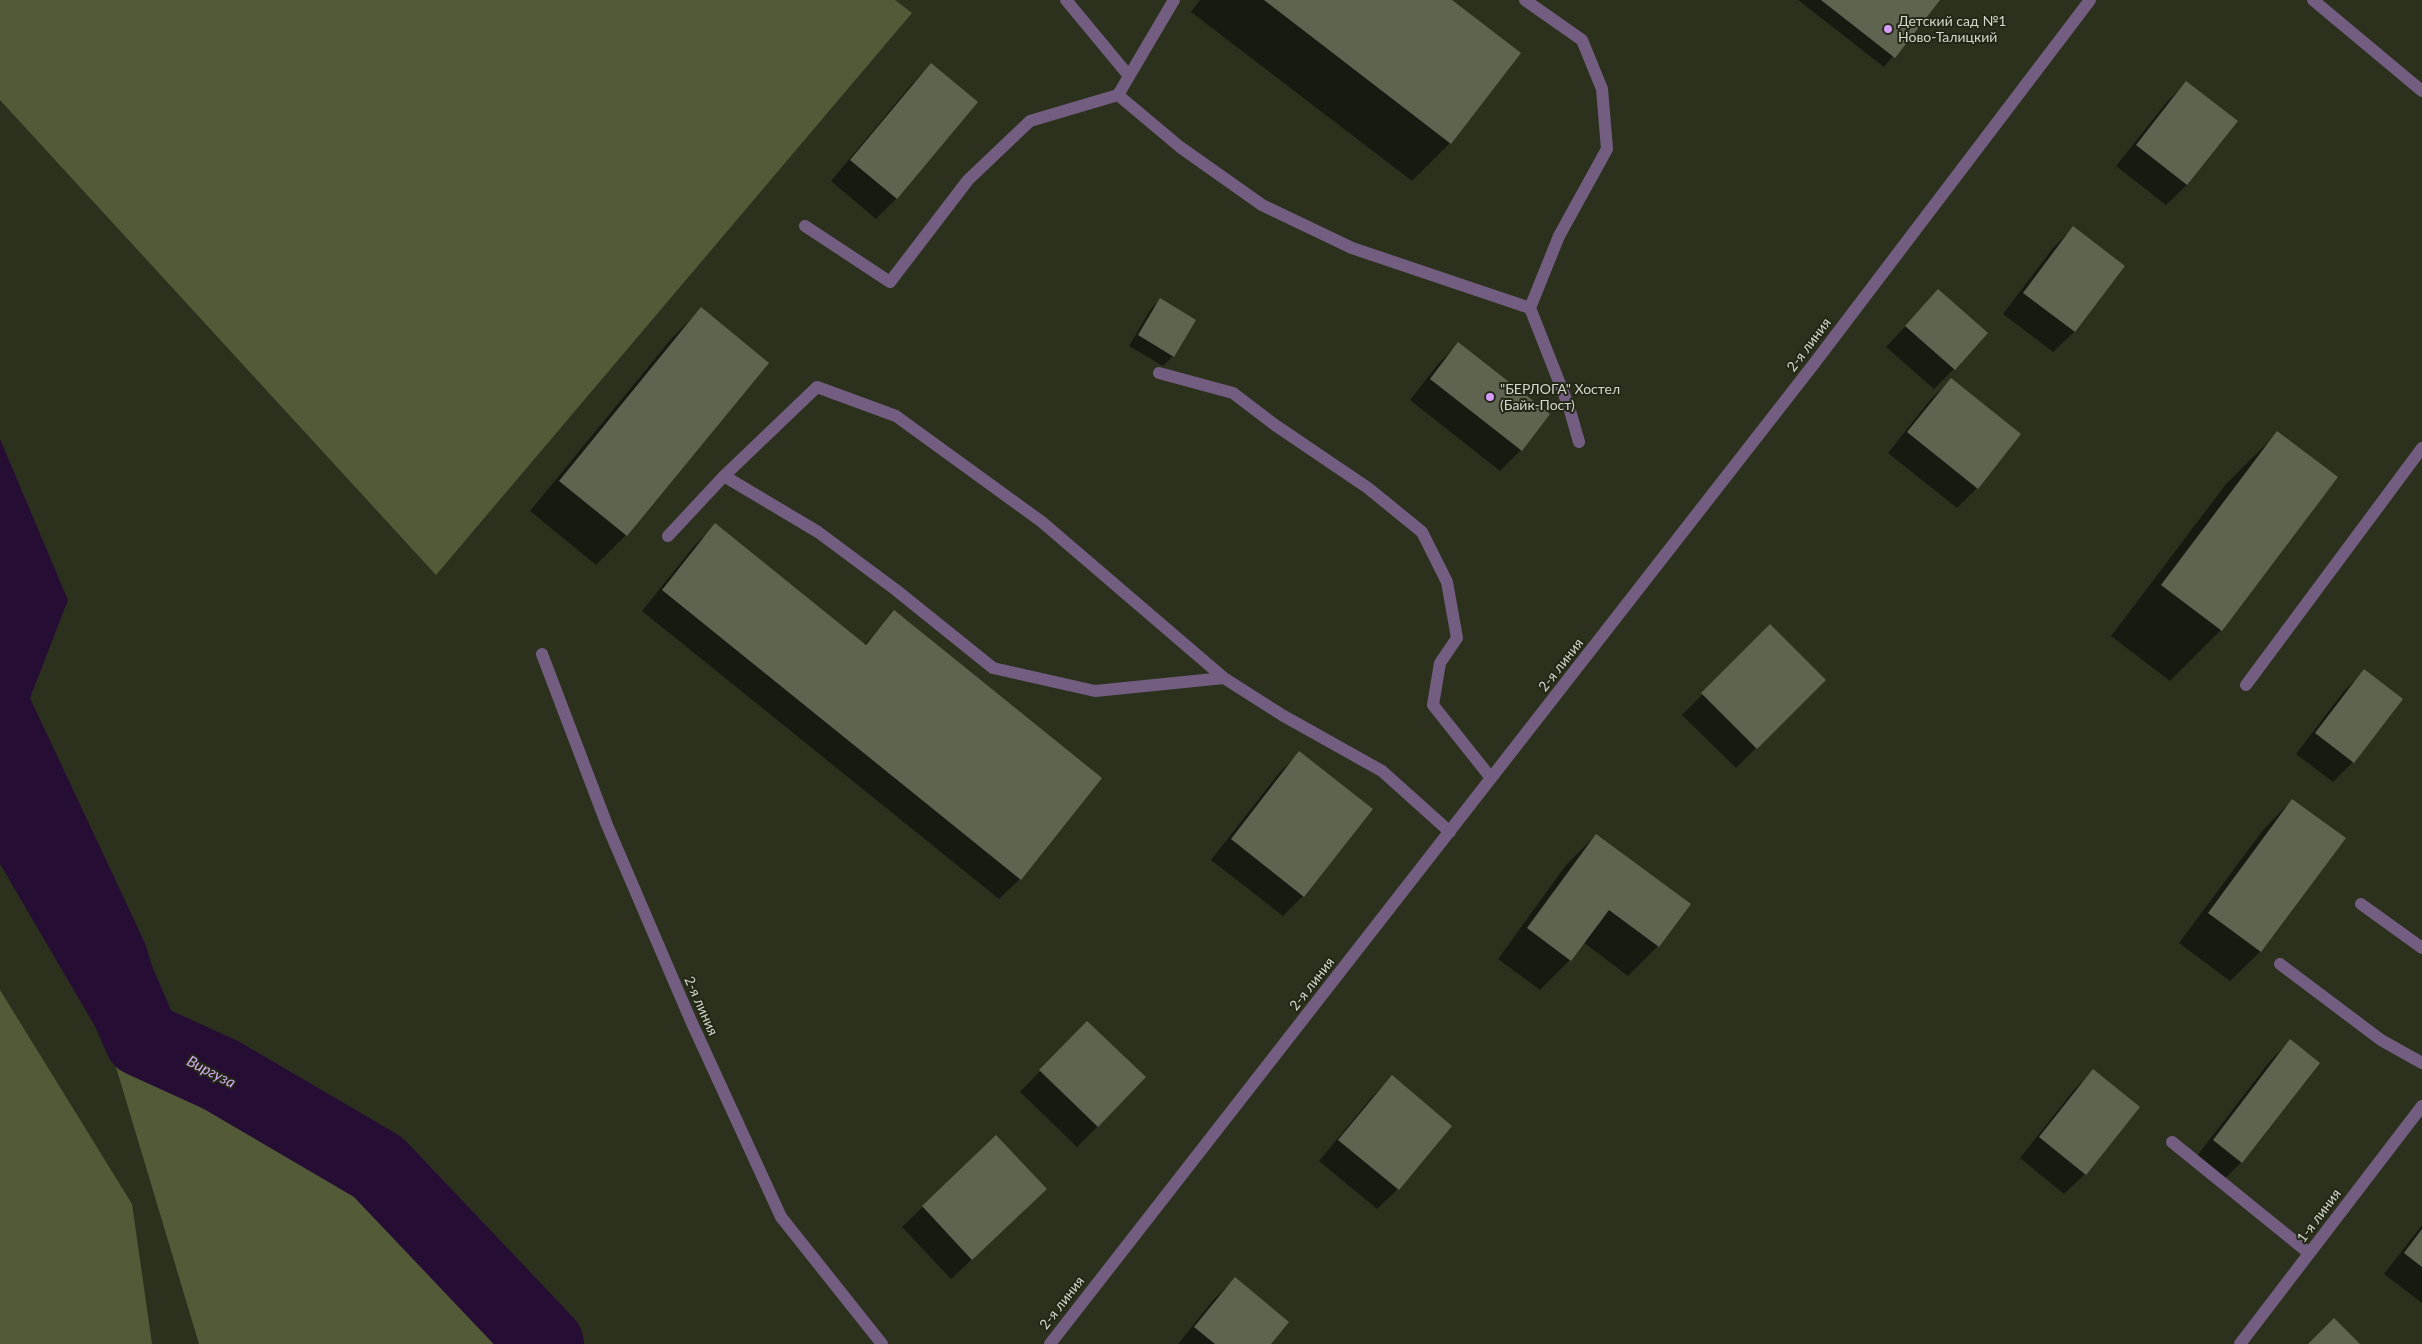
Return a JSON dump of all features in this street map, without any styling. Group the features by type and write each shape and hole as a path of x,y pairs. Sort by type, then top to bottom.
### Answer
{"street":[{"path":"1066,0 1129,76"},
{"path":"805,226 890,282 968,180 1030,121 1118,95 1174,0"},
{"path":"1525,0 1582,40 1602,89 1607,149 1559,236 1530,308 1569,407 1579,442"},
{"name":"2-я линия","path":"1050,1344 1813,366 2090,0"},
{"path":"2312,0 2422,91"},
{"path":"1118,95 1180,147 1262,205 1352,248 1530,308"},
{"path":"1159,373 1233,393 1275,425 1368,488 1422,532 1447,582 1457,638 1440,663 1433,705 1491,778"},
{"path":"668,536 724,476 817,387 896,416 1042,522 1224,678 1282,715 1382,771 1450,832"},
{"path":"2246,685 2422,448"},
{"path":"724,476 818,532 896,590 993,668 1096,691 1224,678"},
{"name":"2-я линия","path":"542,654 607,825 691,1022 781,1217 882,1344"},
{"path":"2361,904 2422,948"},
{"path":"2280,964 2381,1040 2422,1063"},
{"name":"1-я линия","path":"2240,1344 2422,1106"},
{"path":"2172,1142 2309,1253"}],"green space":[{"path":"0,0 895,0 912,13 436,575 0,100"},
{"path":"0,990 132,1204 152,1344 0,1344"},
{"path":"169,1022 221,1075 378,1167 546,1344 199,1344 113,1057"}],"shaded area":[{"path":"0,439 68,600 30,698 145,943 169,1022 113,1057 0,864"}],"building":[{"path":"1264,0 1452,0 1521,53 1451,144"},
{"name":"Детский сад №1 Ново-Талицкий","path":"1821,0 1940,0 1895,58"},
{"path":"931,63 978,102 897,199 850,160"},
{"path":"2186,81 2238,121 2187,185 2136,145"},
{"path":"2073,226 2125,266 2075,332 2023,293"},
{"path":"1938,289 1988,333 1955,370 1905,326"},
{"path":"1160,298 1196,320 1174,357 1138,335"},
{"path":"701,307 769,363 627,536 559,481"},
{"name":"\"БЕРЛОГА\" Хостел (Байк-Пост)","path":"1458,342 1550,414 1522,451 1430,379"},
{"path":"1951,378 2021,434 1978,489 1907,432"},
{"path":"2277,431 2338,477 2222,631 2161,585"},
{"path":"715,523 866,645 894,610 1102,778 1021,880 662,590"},
{"path":"1770,624 1826,680 1757,749 1701,693"},
{"path":"2364,669 2403,699 2354,763 2315,733"},
{"path":"1299,751 1373,809 1304,897 1231,839"},
{"path":"2292,799 2346,838 2261,952 2208,913"},
{"path":"1596,834 1691,904 1659,947 1609,910 1571,961 1527,928"},
{"path":"1087,1021 1146,1077 1098,1127 1039,1070"},
{"path":"2290,1039 2320,1063 2242,1163 2213,1140"},
{"path":"2093,1069 2140,1107 2086,1175 2039,1137"},
{"path":"1392,1075 1452,1126 1399,1190 1338,1140"},
{"path":"996,1135 1047,1189 972,1260 922,1206"},
{"path":"2422,1229 2422,1267 2404,1253"},
{"path":"1235,1277 1289,1322 1271,1344 1215,1344 1194,1327"},
{"path":"2334,1318 2360,1344 2308,1344"}],"waterway":[{"name":"Виргуза","path":"100,941 142,1039 221,1075 378,1167 546,1344"}],"place":[{"name":"Детский сад №1 Ново-Талицкий","path":"1888,29"},
{"name":"\"БЕРЛОГА\" Хостел (Байк-Пост)","path":"1490,397"}]}
